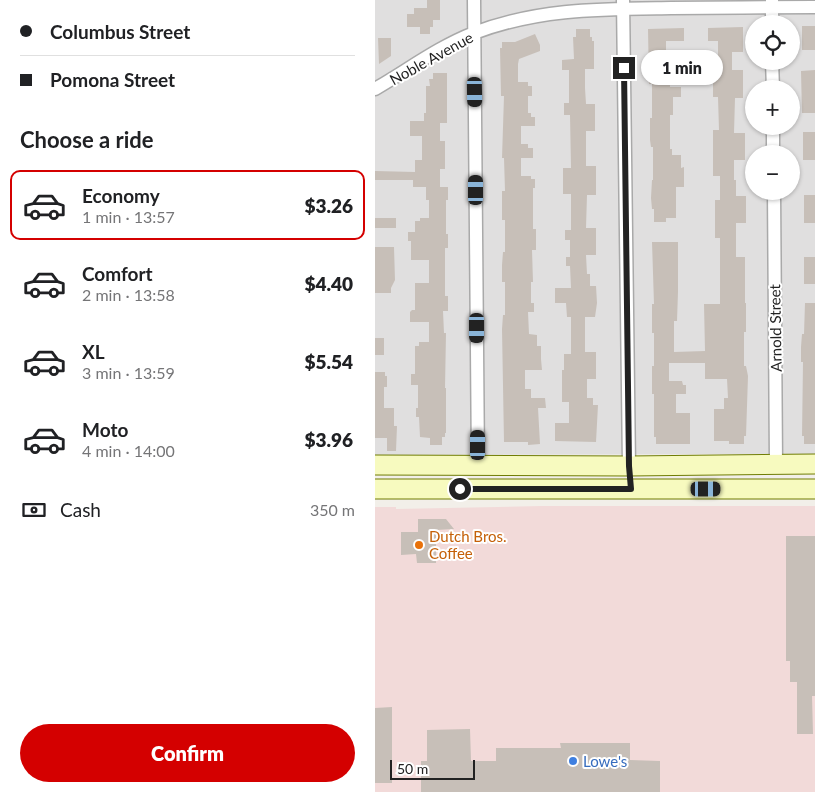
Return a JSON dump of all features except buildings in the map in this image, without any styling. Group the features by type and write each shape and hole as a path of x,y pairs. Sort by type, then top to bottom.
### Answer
{"main road":[{"path":"375,465 629,466 815,464"},
{"path":"477,489 478,465"},
{"path":"629,466 631,489"},
{"path":"375,489 815,489"}],"street":[{"path":"474,0 478,465"},
{"path":"623,4 629,466"},
{"name":"Noble Avenue","path":"375,89 430,55 474,33 503,23 546,14 623,4 772,4 815,7"},
{"name":"Arnold Street","path":"774,200 776,464"}],"shaded area":[{"path":"375,0 815,0 815,454 375,455"},
{"path":"542,506 815,506 815,792 375,792 375,507 396,507 396,509"}],"place":[{"name":"Dutch Bros. Coffee","path":"419,545"},
{"name":"Lowe's","path":"573,761"}],"route":[{"path":"460,489 631,489 629,466 624,68"}]}
